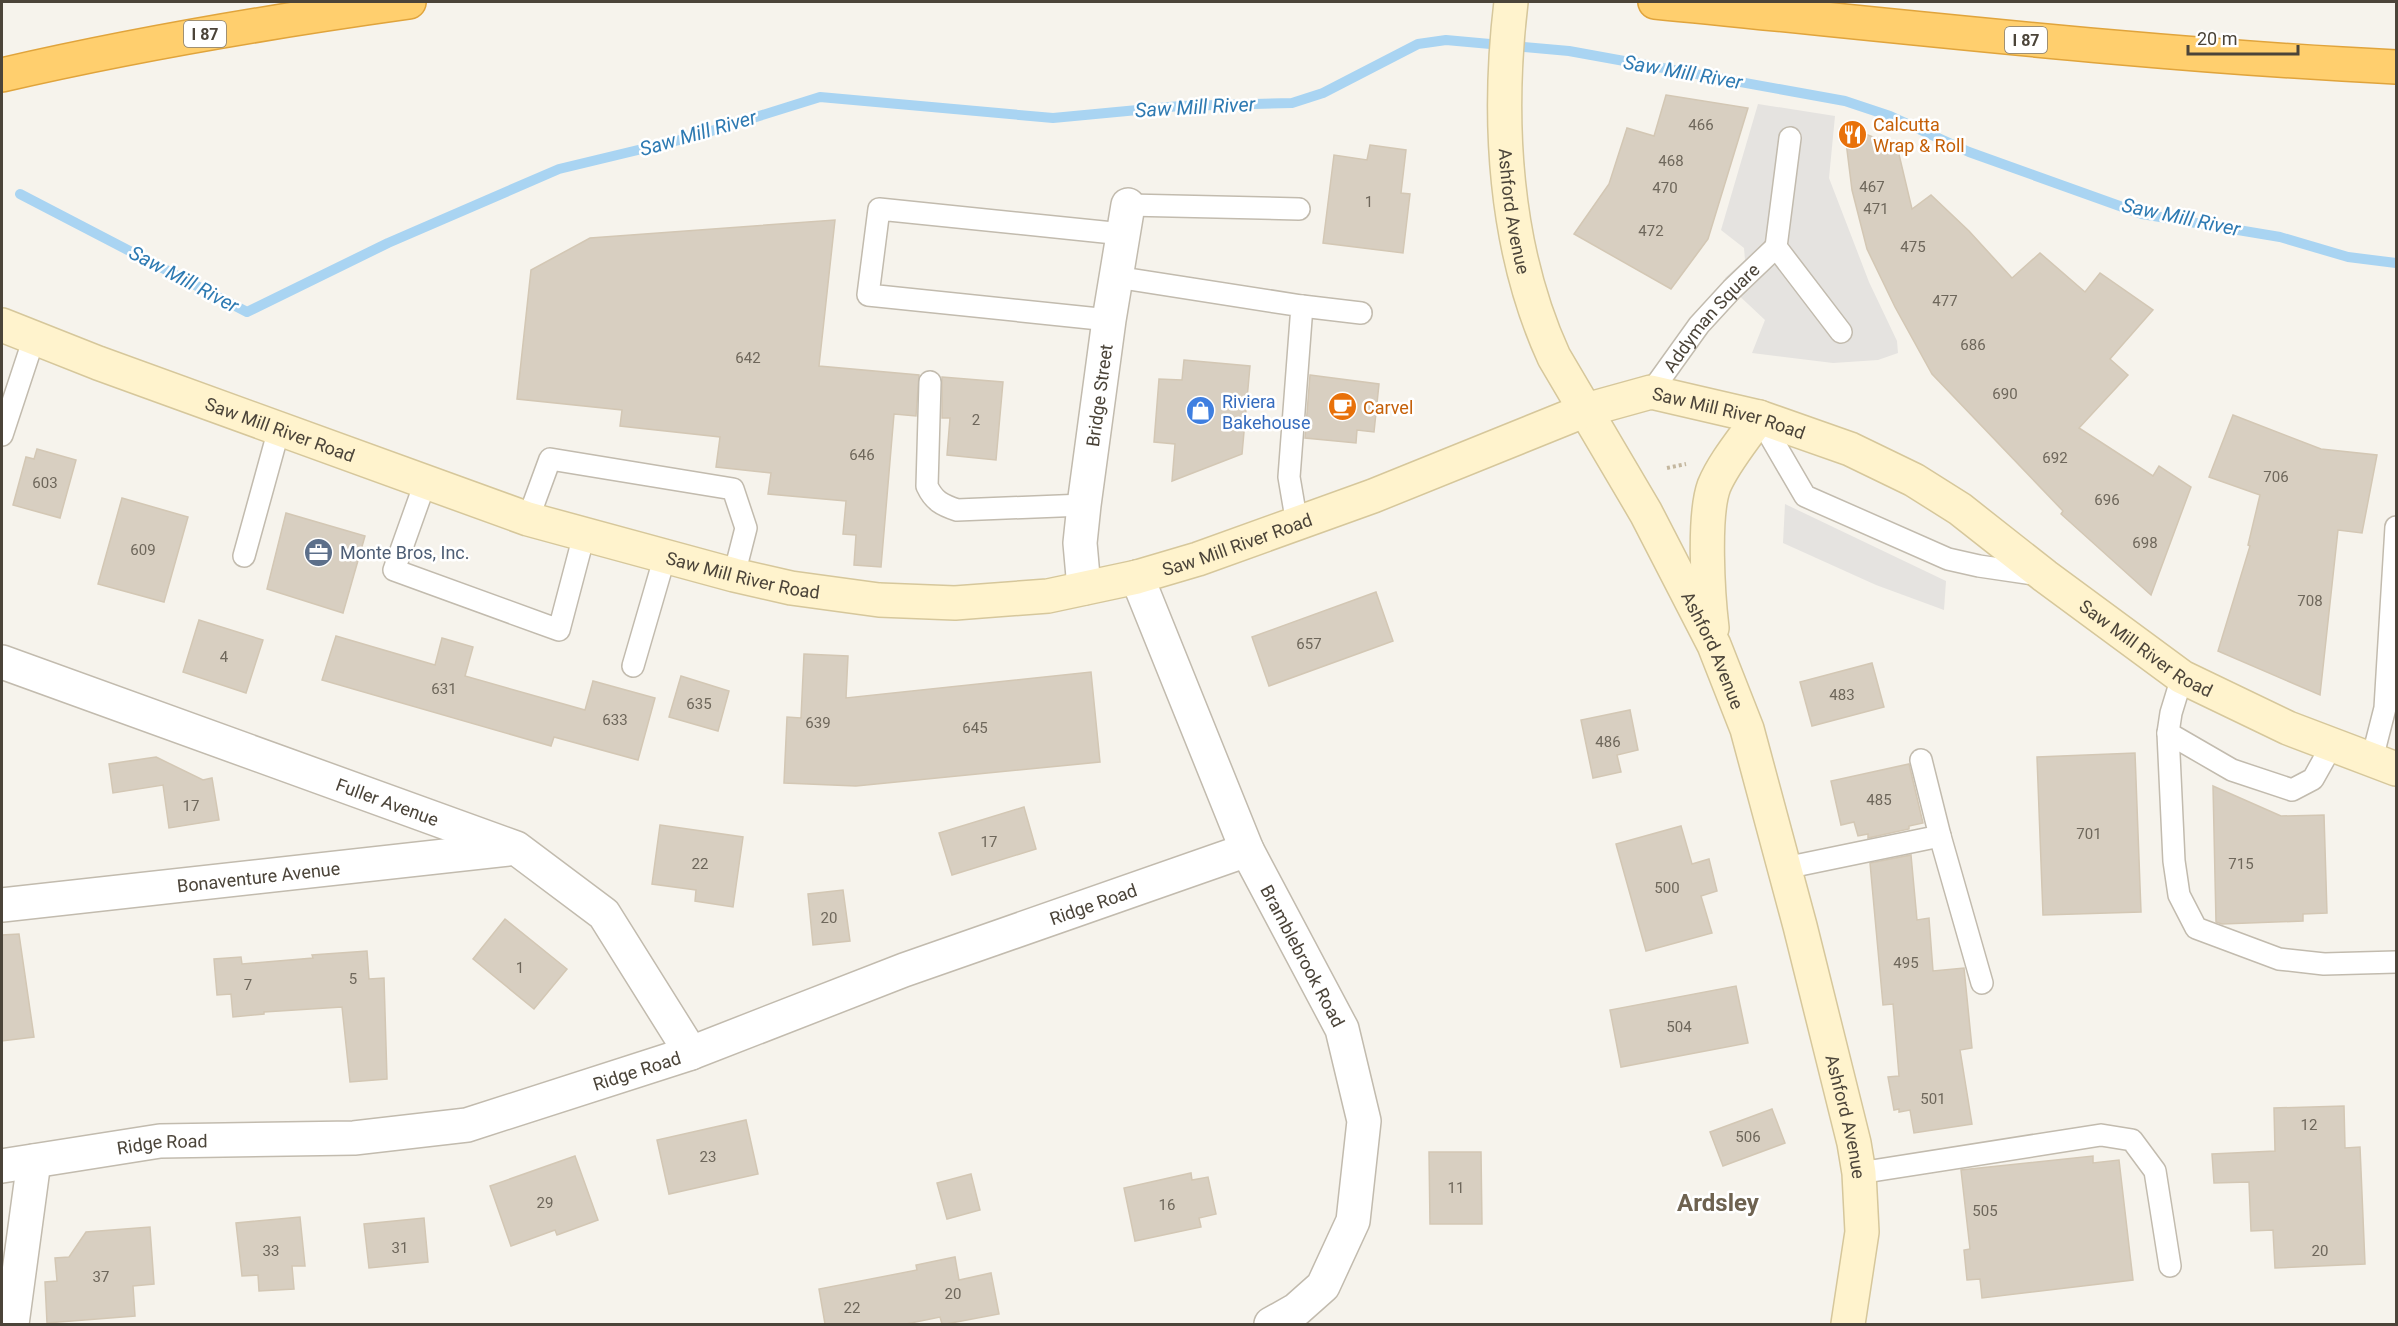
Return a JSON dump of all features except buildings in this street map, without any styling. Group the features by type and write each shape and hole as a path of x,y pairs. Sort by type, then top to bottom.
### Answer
{"highway":[{"name":"I 87","path":"2,75 159,42 409,2"},
{"name":"I 87","path":"1655,2 2146,51 2259,61 2397,68"}],"main road":[{"name":"Ashford Avenue","path":"1511,2 1505,63 1507,167 1515,224 1527,277 1542,330 1554,357 1646,513 1714,645 1747,729 1845,1101 1859,1173 1862,1232 1848,1324"},
{"name":"Saw Mill River Road","path":"2,325 425,483 528,519 734,575 791,588 879,600 912,602 955,603 1048,596 1137,577 1198,559 1373,496 1586,410 1651,392 1759,417 1850,449 1914,480 1960,509 2045,576 2182,677 2288,728 2384,764"},
{"path":"1714,645 1708,595 1709,519 1713,489 1719,476 1759,417"}],"street":[{"name":"Bridge Street","path":"1084,588 1080,543 1084,505 1109,320 1126,220"},
{"name":"Bramblebrook Road","path":"1137,577 1247,850 1342,1029 1364,1121 1353,1221 1323,1286 1296,1310 1271,1324"},
{"name":"Fuller Avenue","path":"2,662 516,848 604,914 691,1053"},
{"name":"Bonaventure Avenue","path":"2,905 516,848"},
{"name":"Ridge Road","path":"2,1166 160,1141 354,1138 467,1125 691,1053 904,970 1247,850"},
{"path":"12,1324 34,1161"}],"lane":[{"path":"1790,138 1776,247 1841,332"},
{"path":"1109,320 868,295 879,209 1126,220 1299,209"},
{"name":"Addyman Square","path":"1651,392 1699,325 1732,289 1776,247"},
{"path":"1116,277 1362,313"},
{"path":"1297,524 1289,477 1302,306"},
{"path":"2,435 34,338"},
{"path":"930,382 927,486 932,496 940,504 957,510 1084,505"},
{"path":"1759,417 1805,496 1948,559 2045,576"},
{"path":"244,556 279,429"},
{"path":"528,519 550,459 733,489 746,528 734,575"},
{"path":"425,483 394,570 559,630 584,535"},
{"path":"2384,764 2385,708 2397,527"},
{"path":"633,666 665,556"},
{"path":"2182,677 2171,713 2168,733 2174,861 2179,895 2196,928 2279,959 2324,964 2397,962"},
{"path":"2168,733 2232,770 2292,790 2313,779 2332,745"},
{"path":"1921,760 1940,836 1982,982"},
{"path":"1785,868 1940,836"},
{"path":"1859,1173 2101,1135 2132,1140 2156,1171 2170,1266"}],"path":[{"path":"1667,468 1690,463"}],"shaded area":[{"path":"1758,104 1835,116 1829,178 1869,282 1897,341 1898,353 1878,360 1833,363 1752,353 1765,320 1732,289 1725,278 1745,260 1744,248 1721,230"},
{"path":"1785,504 1946,581 1944,610 1876,585 1783,543"}],"waterway":[{"name":"Saw Mill River","path":"20,194 247,312 388,243 559,169 692,137 820,97 1053,118 1180,106 1292,103 1323,93 1418,44 1446,40 1569,51 1845,101 1890,116 1969,152 2142,214 2280,237 2348,257 2396,263"}],"place":[{"name":"Calcutta Wrap & Roll","path":"1852,134"},
{"name":"Carvel","path":"1342,407"},
{"name":"Riviera Bakehouse","path":"1201,411"},
{"name":"Monte Bros, Inc.","path":"319,552"}],"district":[{"name":"Ardsley","path":"1718,1203"}]}
